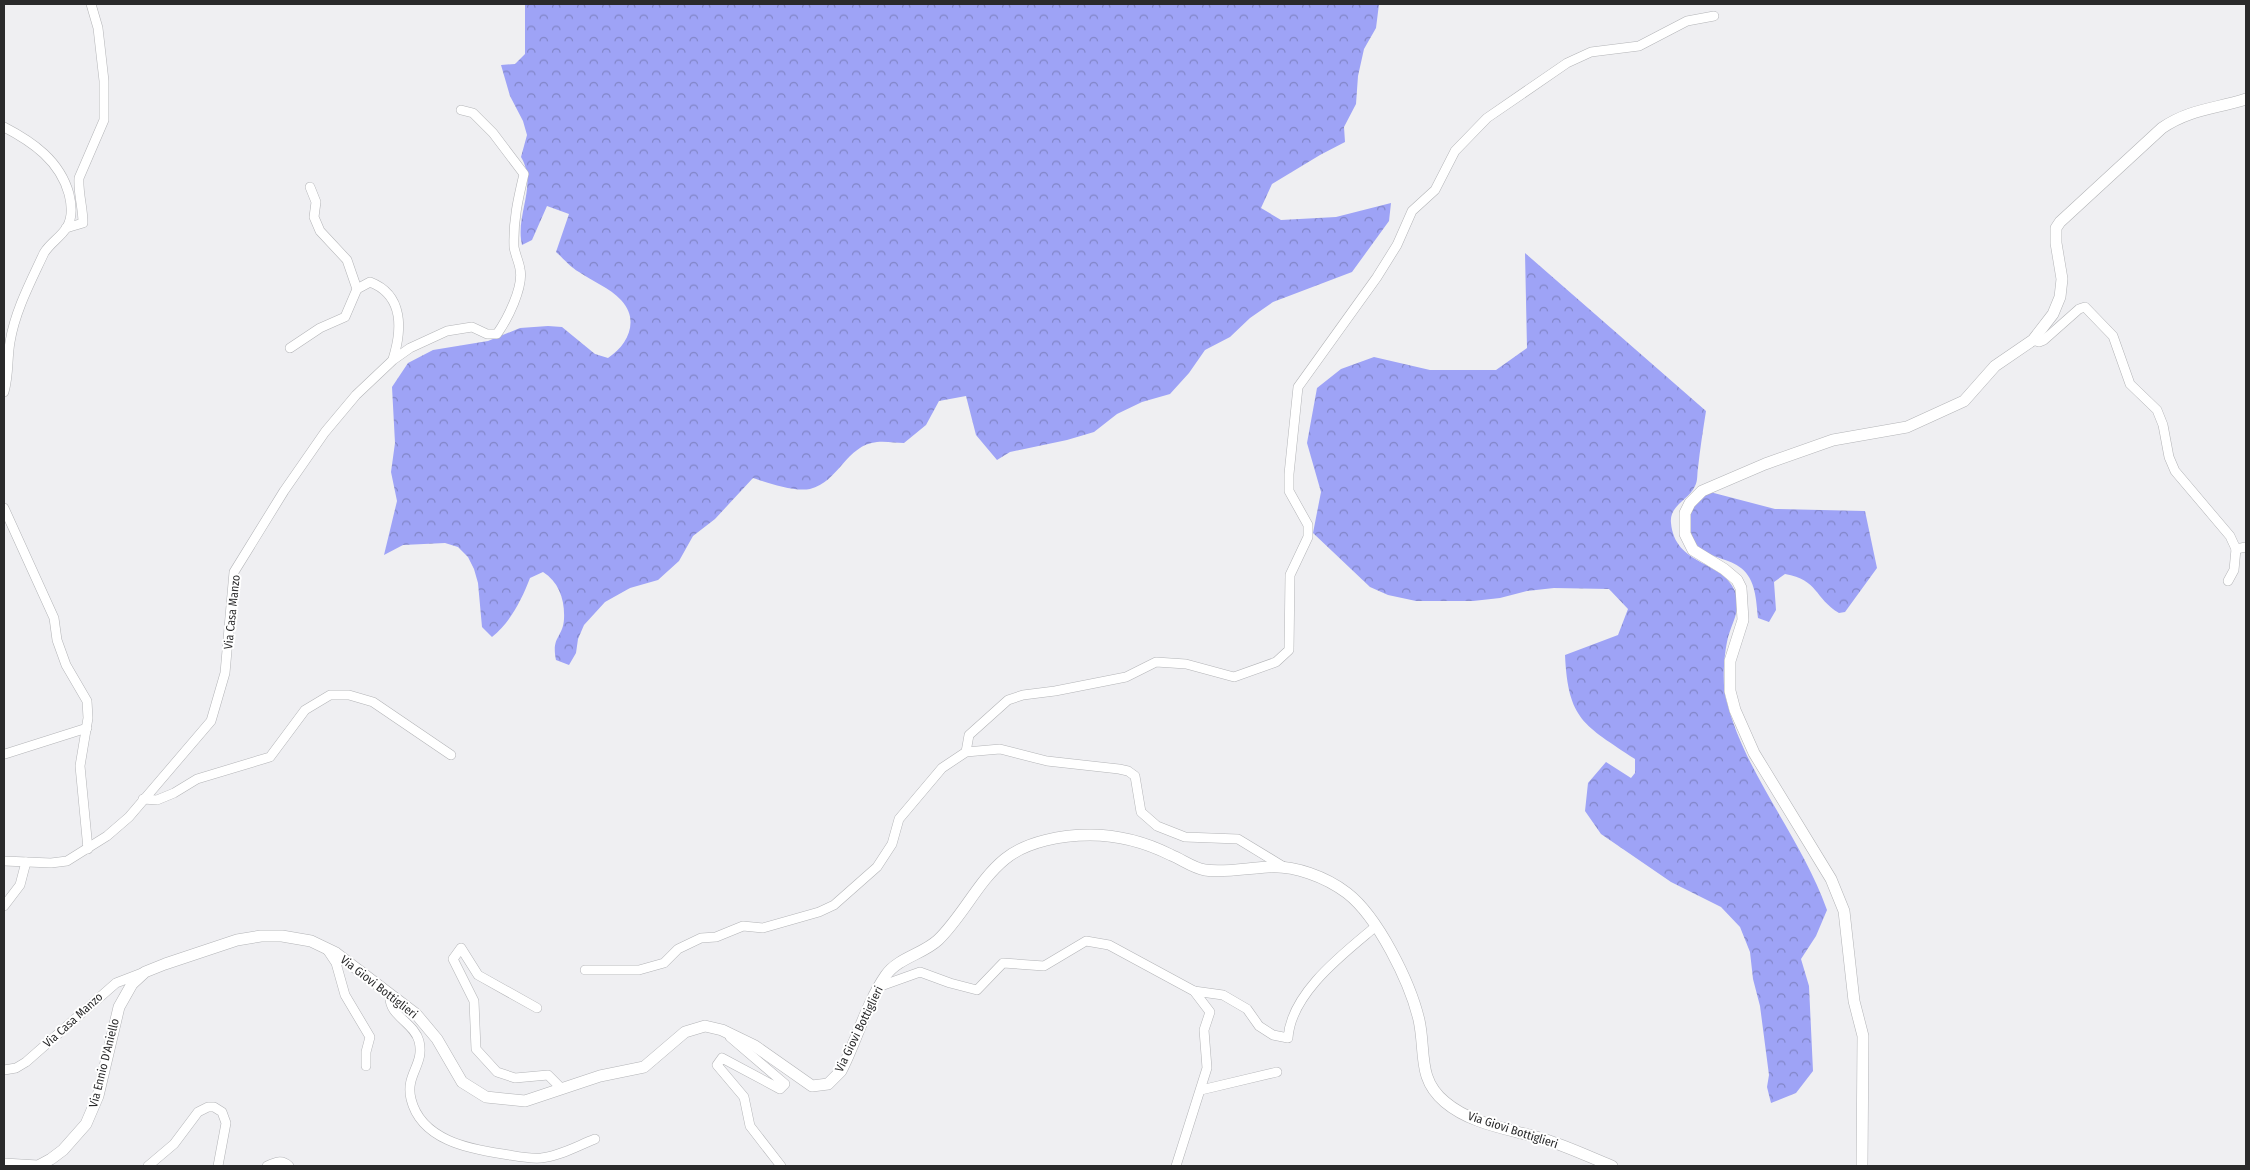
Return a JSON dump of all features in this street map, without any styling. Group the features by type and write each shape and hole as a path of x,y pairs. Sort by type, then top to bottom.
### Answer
{"street":[{"path":"66,228 83,223 83,208 78,188 79,178 104,120 104,81 98,28 91,4"},
{"path":"966,752 969,735 1008,700 1023,695 1054,691 1126,676 1156,662 1186,664 1234,676 1276,662 1289,650 1290,574 1308,537 1308,525 1289,491 1288,474 1298,387 1377,277 1397,245 1412,211 1435,190 1455,151 1487,118 1567,64 1591,52 1639,46 1687,21 1714,16"},
{"path":"1862,1166 1863,1036 1854,1001 1844,911 1831,879 1754,753 1735,710 1730,691 1730,662 1743,620 1741,588 1737,580 1724,569 1693,550 1686,534 1685,513 1690,503 1702,491 1764,464 1833,440 1908,426 1950,409 1964,400 1995,366 2034,340 2052,314 2060,296 2062,278 2056,243 2056,228 2060,222 2162,128 2178,117 2246,99"},
{"name":"Via Casa Manzo","path":"4,860 51,863 67,862 107,836 129,817 211,721 226,673 234,572 284,492 325,432 356,395 393,360 410,348 447,331 472,327 487,334 497,334 516,298 521,271 514,249 515,211 524,174 493,133 473,113 461,110"},
{"path":"4,128 41,150 59,170 72,205 72,214 66,228 44,253 13,327 9,367 4,392"},
{"path":"310,187 316,202 314,217 320,231 347,260 357,289"},
{"path":"290,348 320,328 345,317 357,289 370,282 381,286 399,311 396,348 393,360"},
{"path":"2034,340 2038,342 2044,340 2082,308 2088,308 2115,340 2121,364 2130,384 2152,405 2160,418 2166,432 2170,457 2175,471 2230,536 2236,549 2234,570 2228,580"},
{"path":"4,508 54,618 57,640 66,665 87,701 89,714 80,766 88,849"},
{"path":"2236,549 2246,547"},
{"path":"143,799 157,800 174,793 197,779 270,757 305,710 330,695 348,695 373,702 450,755"},
{"path":"4,754 86,728"},
{"path":"585,970 639,970 664,964 678,949 701,938 716,938 743,926 763,928 819,912 834,905 878,867 892,844 899,819 942,768 966,752 1000,749 1047,761 1086,764 1128,771 1134,776 1141,812 1157,826 1185,838 1238,839 1284,867"},
{"name":"Via Giovi Bottiglieri","path":"145,972 237,940 282,936 325,946 390,995 405,1004 427,1025 462,1082 477,1093 495,1099 525,1101 617,1071 644,1067 674,1040 696,1027 705,1026 722,1030 755,1046 806,1083 823,1086 832,1082 841,1071 878,987 891,969 940,938 1002,862 1022,848 1039,842 1068,836 1111,836 1144,842 1196,868 1208,870 1284,867 1308,874 1346,892 1365,911 1395,959 1413,998 1422,1036 1426,1077 1432,1088 1443,1100 1465,1115 1549,1141 1612,1166"},
{"path":"4,906 20,886 26,862"},
{"path":"1194,992 1223,995 1247,1009 1259,1026 1273,1035 1288,1038 1288,1026 1299,1002 1334,961 1375,927"},
{"path":"878,987 920,972 950,984 977,990 1003,963 1044,966 1086,942 1109,945 1194,992 1210,1012 1204,1030 1207,1068 1176,1166"},
{"path":"325,946 336,964 345,995 370,1037 366,1052 366,1066"},
{"path":"537,1008 478,975 461,948 453,959 474,1001 476,1049 497,1072 515,1078 548,1075 561,1088"},
{"name":"Via Casa Manzo","path":"4,1070 16,1068 26,1062 116,983 145,972"},
{"name":"Via Ennio D'Aniello","path":"4,1164 38,1166 63,1150 86,1124 98,1096 119,1008 132,984 145,972"},
{"path":"390,995 390,1003 394,1011 414,1029 419,1041 421,1056 409,1081 409,1088 415,1110 432,1130 445,1139 475,1150 533,1159 554,1156 595,1140"},
{"path":"722,1030 785,1084 780,1089 722,1058 717,1065 744,1097 750,1126 781,1166"},
{"path":"1201,1090 1278,1072"},
{"path":"148,1166 174,1144 198,1112 208,1107 214,1107 222,1112 226,1123 218,1166"},
{"path":"267,1166 283,1162 289,1166"}],"green space":[{"path":"525,4 1379,4 1376,28 1364,49 1358,76 1356,104 1344,127 1345,142 1272,184 1261,208 1281,220 1336,217 1391,203 1389,221 1352,272 1273,302 1250,318 1230,337 1205,350 1189,373 1170,394 1142,402 1117,414 1094,432 1067,440 1010,452 997,460 976,435 966,396 939,401 926,425 904,443 877,442 866,445 850,456 828,479 810,489 789,488 753,478 715,519 693,536 679,561 658,580 630,588 605,602 584,625 578,639 576,653 569,665 556,660 555,652 556,641 562,630 564,619 562,598 557,586 543,572 530,578 515,610 492,637 482,627 478,583 474,569 468,557 458,547 445,543 403,545 384,555 397,501 391,472 395,443 392,387 408,363 433,350 488,341 520,328 548,326 562,327 595,354 608,358 621,346 629,332 630,316 621,300 606,288 576,270 556,252 569,214 547,206 532,240 522,245 521,222 527,179 526,168 521,157 527,135 523,121 510,96 501,65 515,64 525,54"},
{"path":"1525,253 1706,411 1697,482 1692,491 1673,512 1671,523 1674,537 1690,555 1720,573 1729,581 1735,591 1738,604 1737,611 1727,642 1724,662 1726,699 1746,754 1803,856 1827,910 1816,936 1801,959 1809,986 1813,1071 1796,1093 1771,1103 1767,1087 1769,1075 1760,1006 1753,979 1750,952 1740,927 1721,907 1671,882 1601,834 1585,811 1588,783 1606,762 1631,778 1635,773 1635,759 1603,738 1582,719 1575,708 1570,694 1565,655 1618,635 1628,609 1609,589 1554,588 1473,601 1416,601 1388,595 1370,587 1313,533 1321,492 1307,443 1317,388 1341,369 1374,357 1430,370 1496,370 1527,348"},
{"path":"1710,492 1775,509 1865,511 1877,568 1845,612 1839,613 1810,585 1796,577 1785,574 1774,582 1776,610 1769,622 1758,618 1757,604 1750,578 1737,565 1702,550 1697,546 1691,533 1690,519 1693,505 1699,498"}]}
